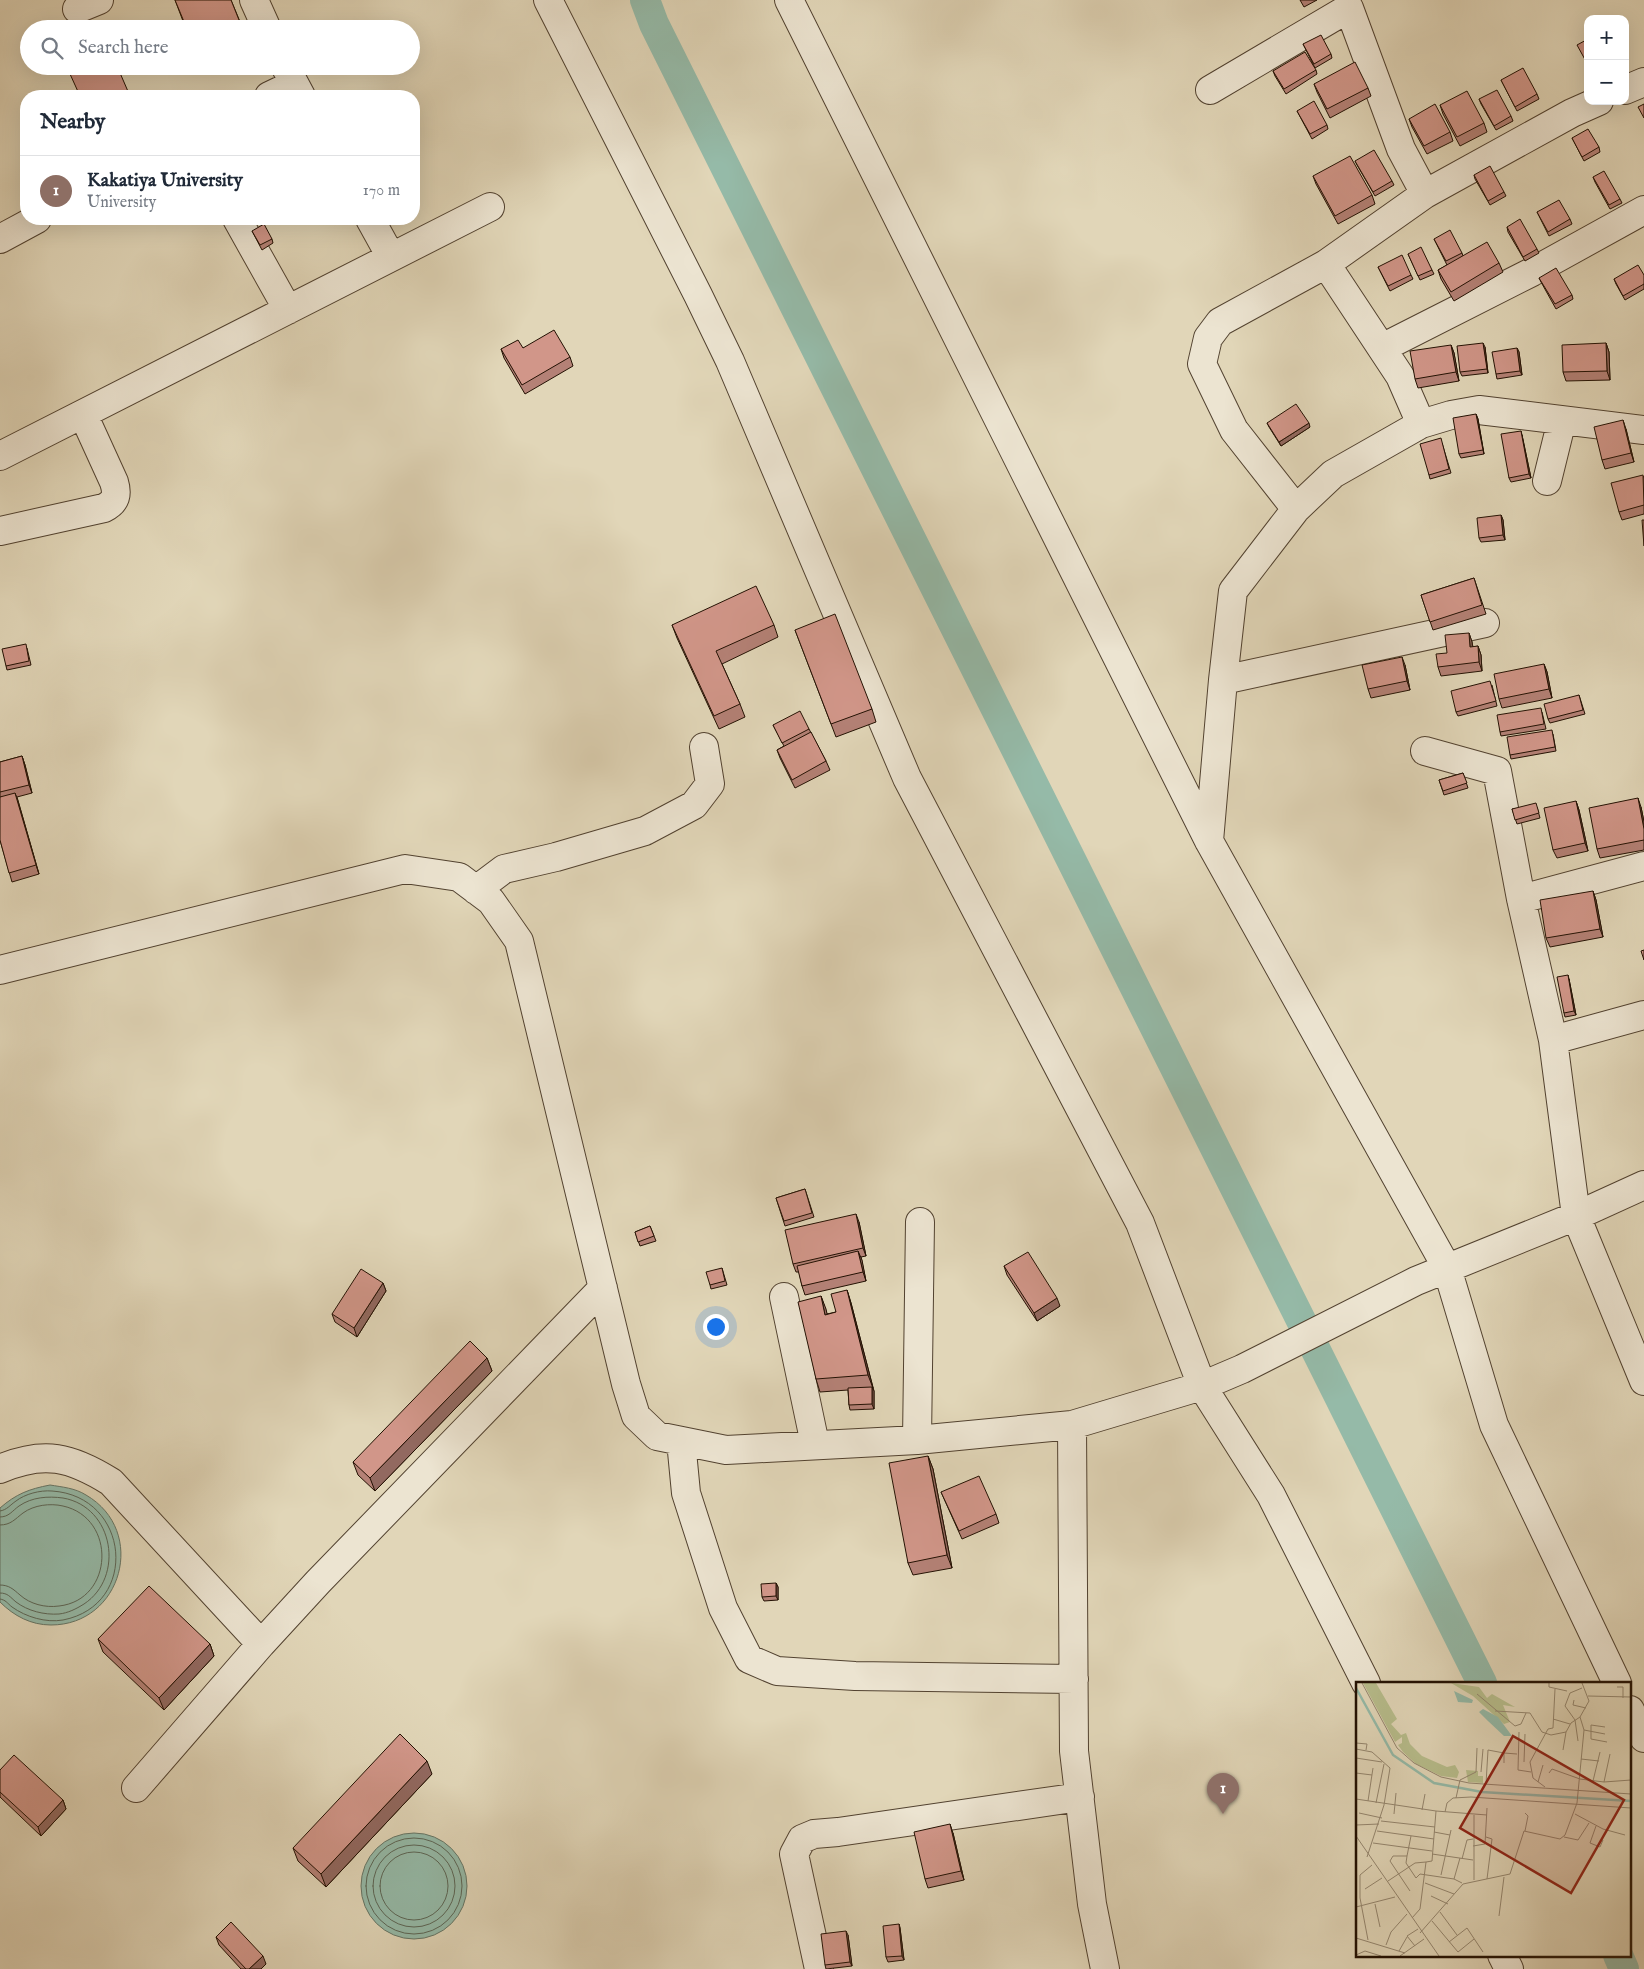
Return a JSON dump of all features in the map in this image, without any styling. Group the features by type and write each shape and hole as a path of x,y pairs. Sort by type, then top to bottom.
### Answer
{"street":[{"path":"254,0 263,20"},
{"path":"548,0 730,361 907,778 1140,1223 1202,1386 1271,1495 1365,1682"},
{"path":"790,0 1208,841 1446,1268 1494,1425 1617,1682"},
{"path":"1261,38 1341,3"},
{"path":"1210,90 1341,3"},
{"path":"1341,3 1401,149 1425,194"},
{"path":"279,90 293,82"},
{"path":"1629,88 1644,82"},
{"path":"1296,509 1234,430 1202,364 1208,338 1220,322 1326,264 1425,194 1572,113 1590,105"},
{"path":"0,456 490,206"},
{"path":"1382,348 1532,272 1644,210"},
{"path":"0,239 26,225"},
{"path":"240,225 288,310"},
{"path":"373,225 392,257"},
{"path":"1326,264 1400,376 1421,424"},
{"path":"1208,841 1223,680 1234,591 1296,509 1334,474 1421,424 1451,415 1479,410 1644,430"},
{"path":"0,531 104,508 115,499 117,492 114,482 83,414"},
{"path":"1547,481 1562,420"},
{"path":"1223,680 1484,623"},
{"path":"476,890 504,869 556,857 646,831 694,805 710,784 704,746"},
{"path":"1425,751 1497,771 1521,899 1553,1040 1576,1216 1644,1382"},
{"path":"1521,899 1644,866"},
{"path":"0,970 405,869 458,877 491,901 519,941 626,1384 636,1416 657,1436 726,1450 917,1440 1072,1425 1202,1386 1242,1369 1416,1281 1576,1216 1644,1185"},
{"path":"1553,1040 1644,1015"},
{"path":"917,1440 920,1222"},
{"path":"136,1788 261,1644 318,1582 603,1288"},
{"path":"784,1297 815,1444"},
{"path":"1072,1425 1074,1750 1092,1904 1105,1969"},
{"path":"681,1441 686,1493 723,1608 749,1659 777,1671 855,1676 1074,1679"},
{"path":"0,1469 34,1458 57,1458 88,1468 111,1482 261,1644"},
{"path":"1632,1714 1644,1738"},
{"path":"819,1969 794,1854 802,1839 814,1834 1080,1797"},
{"path":"1502,1956 1509,1969"}],"water":[{"path":"50,1485 82,1493 105,1511 117,1530 121,1552 118,1574 110,1593 95,1610 75,1621 44,1625 23,1619 0,1602 0,1508 23,1493"},
{"path":"414,1833 434,1837 451,1849 463,1866 467,1886 463,1906 451,1923 434,1935 414,1939 394,1935 377,1923 365,1906 361,1886 365,1866 377,1849 394,1837"}],"building":[{"path":"175,0 231,0 239,20 183,20"},
{"path":"1321,35 1331,54 1314,64 1303,44"},
{"path":"1584,41 1584,58 1577,45"},
{"path":"1305,52 1316,70 1284,89 1273,71"},
{"path":"1355,62 1368,88 1327,109 1314,84"},
{"path":"1523,68 1537,94 1515,107 1501,80"},
{"path":"70,75 121,75 127,90 77,90"},
{"path":"1497,90 1511,116 1494,126 1479,99"},
{"path":"1467,91 1484,123 1457,137 1440,105"},
{"path":"1314,101 1327,125 1310,134 1297,111"},
{"path":"1435,104 1450,132 1424,146 1409,119"},
{"path":"1644,104 1644,118 1638,107"},
{"path":"1588,129 1599,147 1582,157 1572,138"},
{"path":"1374,150 1392,181 1373,192 1355,161"},
{"path":"1350,156 1372,195 1335,216 1313,176"},
{"path":"1490,166 1504,192 1488,201 1474,175"},
{"path":"1604,171 1620,199 1609,205 1593,177"},
{"path":"1559,200 1570,219 1548,232 1537,212"},
{"path":"1520,219 1537,249 1523,257 1507,227"},
{"path":"265,225 272,239 260,245 252,231"},
{"path":"1450,230 1462,253 1446,261 1434,239"},
{"path":"1487,242 1499,263 1451,292 1438,270"},
{"path":"1421,247 1432,270 1418,276 1408,254"},
{"path":"1402,255 1411,275 1388,286 1378,267"},
{"path":"1638,265 1644,275 1644,284 1623,296 1614,279"},
{"path":"1556,268 1572,295 1555,304 1539,278"},
{"path":"554,330 570,357 522,385 501,349 518,340 523,348"},
{"path":"1483,343 1487,369 1460,372 1457,346"},
{"path":"1606,343 1607,371 1563,372 1562,345"},
{"path":"1451,345 1456,372 1415,379 1410,351"},
{"path":"1517,348 1520,371 1496,374 1492,352"},
{"path":"1296,404 1309,423 1279,442 1267,423"},
{"path":"1476,414 1483,450 1459,454 1453,418"},
{"path":"1623,420 1631,453 1602,460 1594,427"},
{"path":"1521,431 1529,474 1509,478 1501,434"},
{"path":"1441,438 1449,469 1429,475 1420,444"},
{"path":"1643,475 1644,505 1619,512 1611,483"},
{"path":"1501,515 1503,535 1479,538 1477,518"},
{"path":"1642,520 1644,520 1644,546"},
{"path":"1474,578 1482,605 1430,622 1421,595"},
{"path":"756,586 774,625 716,651 740,704 714,716 672,625"},
{"path":"835,614 872,709 831,724 795,630"},
{"path":"1469,633 1470,647 1478,646 1479,662 1438,667 1436,654 1447,653 1445,635"},
{"path":"26,644 29,661 6,666 2,649"},
{"path":"1402,657 1407,681 1368,689 1362,665"},
{"path":"1544,664 1549,689 1499,699 1494,674"},
{"path":"1490,681 1496,701 1456,712 1451,691"},
{"path":"1579,695 1583,710 1548,719 1544,704"},
{"path":"1541,708 1544,724 1500,732 1497,715"},
{"path":"800,711 809,729 782,743 773,725"},
{"path":"1552,730 1555,747 1510,755 1507,737"},
{"path":"811,732 826,761 792,780 777,750"},
{"path":"22,756 29,785 0,792 0,762"},
{"path":"1463,773 1467,783 1443,791 1439,780"},
{"path":"15,793 36,865 9,873 0,840 0,797"},
{"path":"1638,798 1644,829 1644,840 1597,849 1589,808"},
{"path":"1576,801 1585,843 1553,850 1544,808"},
{"path":"1536,803 1539,813 1515,820 1512,809"},
{"path":"1593,891 1600,929 1546,938 1540,900"},
{"path":"1568,975 1574,1011 1564,1013 1557,977"},
{"path":"805,1189 812,1213 784,1221 776,1198"},
{"path":"856,1214 863,1248 793,1264 785,1230"},
{"path":"650,1226 654,1236 638,1242 635,1232"},
{"path":"858,1251 863,1272 802,1286 797,1266"},
{"path":"1028,1252 1057,1298 1034,1313 1004,1266"},
{"path":"722,1268 725,1281 710,1285 706,1272"},
{"path":"361,1269 383,1283 354,1328 332,1314"},
{"path":"847,1290 868,1375 816,1379 798,1302 821,1296 825,1315 836,1312 831,1294"},
{"path":"470,1341 487,1358 370,1478 353,1462"},
{"path":"872,1387 872,1404 849,1405 848,1388"},
{"path":"928,1456 947,1555 908,1563 889,1463"},
{"path":"979,1476 996,1514 959,1531 941,1492"},
{"path":"776,1583 776,1596 762,1597 761,1584"},
{"path":"149,1586 210,1644 159,1698 98,1639"},
{"path":"400,1734 427,1761 321,1874 293,1848"},
{"path":"14,1755 63,1800 38,1827 0,1792 0,1770"},
{"path":"950,1824 961,1871 925,1879 914,1832"},
{"path":"231,1922 263,1956 249,1969 246,1969 216,1937"},
{"path":"899,1924 902,1956 886,1957 883,1926"},
{"path":"846,1931 850,1962 825,1965 821,1934"}],"waterway":[{"path":"645,0 654,24 1482,1682"},
{"path":"1618,1956 1624,1969"}],"place":[{"name":"Kakatiya University","path":"1223,1814"}]}
